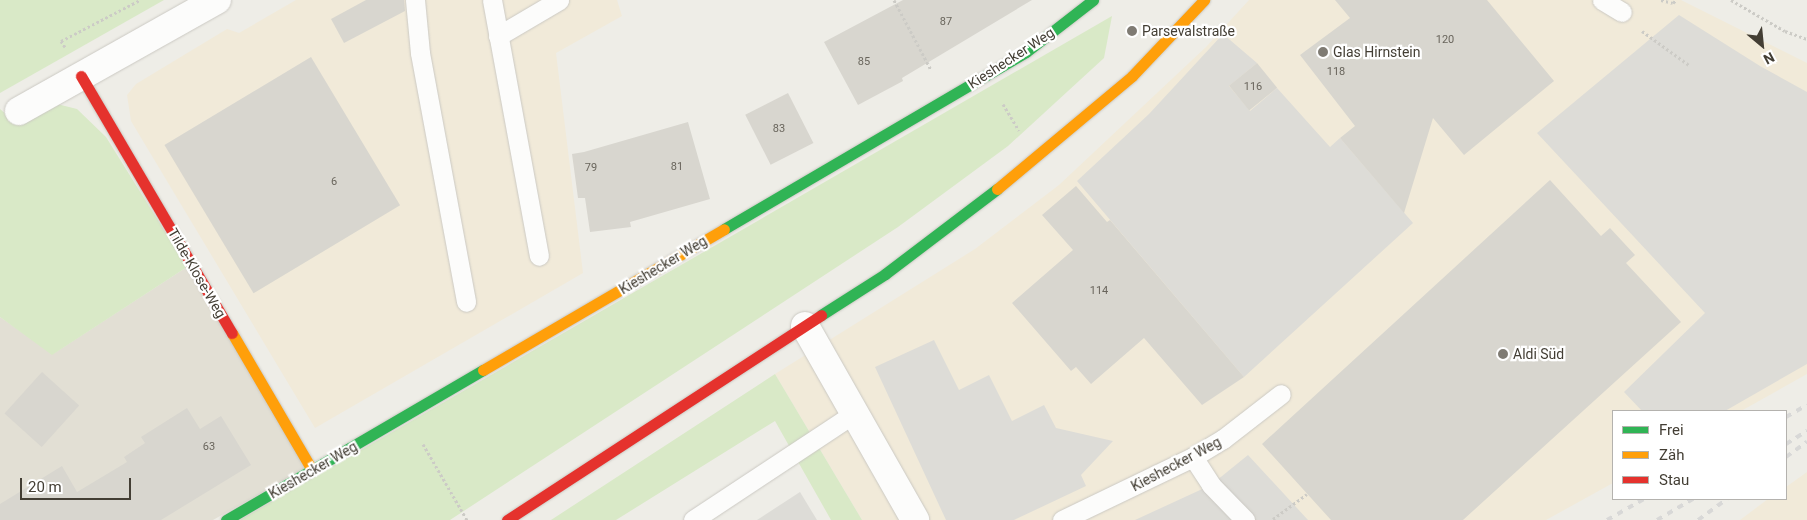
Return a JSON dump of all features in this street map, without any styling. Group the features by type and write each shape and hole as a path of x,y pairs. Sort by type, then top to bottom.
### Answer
{"street":[{"path":"19,111 217,0"},
{"name":"Kieshecker Weg","path":"226,520 1026,52 1092,0"},
{"path":"507,520 884,274 966,214 1036,159 1132,76 1204,0"},
{"name":"Tilde-Klose-Weg","path":"81,76 312,470"},
{"path":"805,326 856,412 915,520"}],"lane":[{"path":"414,0 420,53 466,302"},
{"path":"492,0 539,256"},
{"path":"498,36 559,0"},
{"path":"1602,0 1622,12"},
{"name":"Kieshecker Weg","path":"1062,520 1193,457 1223,439 1281,394"},
{"path":"693,520 856,412"},
{"path":"1193,457 1211,484 1245,520"}],"path":[{"path":"894,0 946,99"},
{"path":"1661,0 1673,3 1676,0"},
{"path":"1731,0 1784,31 1807,39"},
{"path":"1622,12 1651,38 1689,65"},
{"path":"986,76 1036,159"},
{"path":"422,441 467,520"},
{"path":"1271,520 1307,494"}],"shaded area":[{"path":"296,0 617,0 622,16 556,53 583,273 315,428 131,121 127,95 136,84 227,29 239,33"},
{"path":"1249,0 1681,0 1807,63 1807,374 1743,410 1612,410 1612,484 1546,520 862,520 775,374 975,249 1059,185 1206,47"},
{"path":"1679,15 1760,66 1807,92 1807,364 1727,410 1641,410 1624,392 1705,313 1537,133"},
{"path":"1223,34 1257,63 1229,86 1250,111 1277,88 1330,147 1340,138 1413,223 1244,377 1077,181 1149,114"},
{"path":"187,267 306,468 213,520 0,520 0,317 53,354"},
{"path":"934,340 959,390 989,375 1012,421 1044,405 1056,428 1113,441 1081,475 1086,486 1014,520 946,520 875,367"},
{"path":"1248,455 1308,520 1135,520 1211,485"},
{"path":"1807,472 1807,520 1740,520 1767,500 1787,500 1787,486"},
{"path":"800,492 817,520 757,520"}],"green space":[{"path":"0,0 164,0 0,93"},
{"path":"1112,16 1104,58 1008,146 898,227 450,520 240,520"},
{"path":"57,104 77,109 106,137 187,267 52,355 0,317 0,109 15,122"},
{"path":"775,374 862,520 831,520 775,421 616,520 551,520"}],"building":[{"path":"366,0 404,0 405,11 344,43 331,19"},
{"path":"903,0 1032,0 902,78 903,81 858,105 824,42"},
{"path":"1335,0 1487,0 1554,81 1464,155 1433,118 1404,213 1340,138 1355,126 1300,55 1350,18"},
{"path":"311,57 400,205 254,293 164,145"},
{"path":"1257,63 1277,88 1249,111 1229,86"},
{"path":"788,93 813,143 771,165 745,115"},
{"path":"688,122 710,199 630,222 631,227 590,232 585,198 578,198 572,154"},
{"name":"Aldi Süd","path":"1550,180 1601,236 1610,228 1635,255 1626,263 1681,322 1463,520 1331,520 1262,444"},
{"path":"1076,186 1107,222 1110,220 1244,377 1202,405 1144,338 1091,384 1076,367 1071,371 1012,303 1073,250 1042,215"},
{"path":"42,372 79,405 42,447 5,414"},
{"path":"187,408 200,429 221,416 251,465 161,520 0,520 0,504 62,466 77,492 127,462 124,457 145,443 141,437"}],"railway":[{"path":"1787,416 1807,405"},
{"path":"1787,443 1807,431"},
{"path":"1787,456 1807,442"},
{"path":"1607,520 1642,500"},
{"path":"1657,520 1691,500"},
{"path":"1698,520 1726,500"}],"traffic: fast":[{"path":"724,229 1026,52 1093,0"},
{"path":"821,315 885,274 997,189"},
{"path":"226,520 483,370"}],"traffic: slow":[{"path":"997,189 1132,76 1204,0"},
{"path":"483,370 724,229"},
{"path":"232,333 312,470"}],"traffic: jam":[{"path":"81,76 232,333"},
{"path":"507,520 821,315"}],"place":[{"name":"Parsevalstraße","path":"1132,31"},
{"name":"Glas Hirnstein","path":"1323,52"},
{"name":"Aldi Süd","path":"1503,354"}]}
